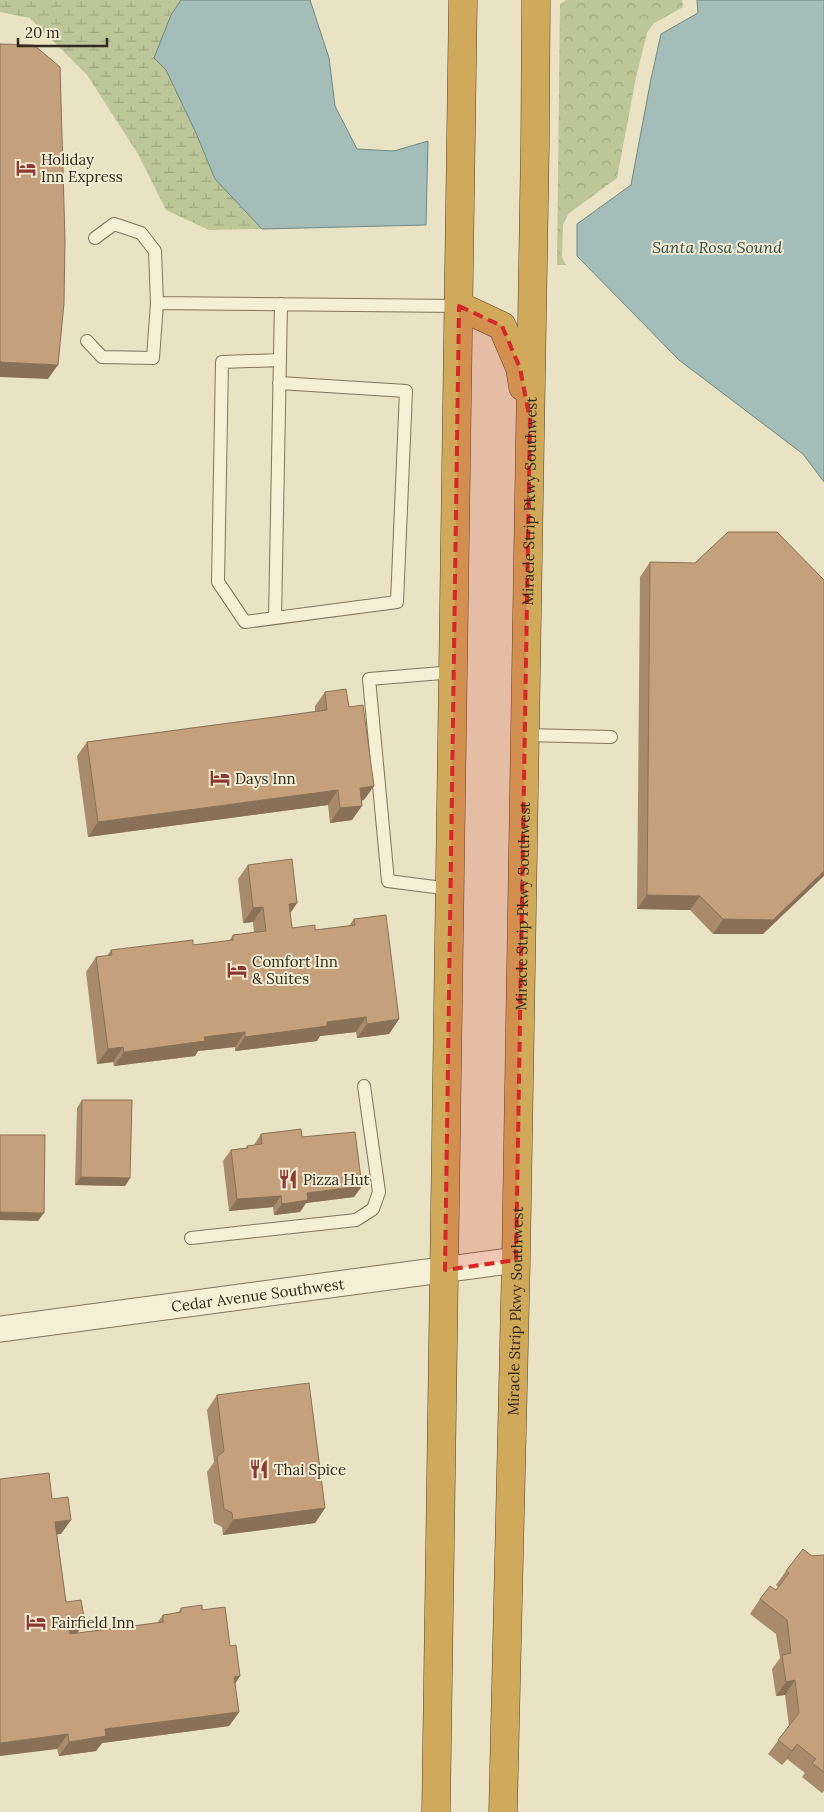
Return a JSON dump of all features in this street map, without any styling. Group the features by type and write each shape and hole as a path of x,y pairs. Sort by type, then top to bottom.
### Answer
{"highway":[{"path":"436,1812 463,0"},
{"name":"Miracle Strip Pkwy Southwest","path":"503,1812 516,1260 536,0"},
{"path":"459,306 502,326 520,368 530,420"}],"street":[{"name":"Cedar Avenue Southwest","path":"0,1329 516,1260"}],"lane":[{"path":"87,341 102,356 153,358 157,302 155,251 141,233 114,224 95,238"},
{"path":"157,302 459,306"},
{"path":"275,618 281,304"},
{"path":"279,383 406,391 397,602 245,622 218,582 222,362 280,360"},
{"path":"450,889 388,881 369,679 454,672"},
{"path":"525,736 611,737"},
{"path":"191,1238 356,1220 373,1209 379,1192 364,1086"}],"highlighted area":[{"path":"459,306 502,326 520,368 530,420 516,1260 445,1270 450,889"}],"green space":[{"path":"0,0 181,0 171,15 154,58 166,70 196,133 215,179 262,229 209,230 166,210 138,154 87,75 30,18 0,12"},
{"path":"566,0 682,0 683,7 653,24 647,33 636,77 617,178 568,214 563,225 562,257 566,265 557,265 560,4"}],"water":[{"path":"181,0 310,0 329,58 335,106 357,149 394,151 428,141 426,225 262,229 215,179 196,133 166,70 154,58 171,15"},
{"name":"Santa Rosa Sound","path":"697,0 824,0 824,482 803,454 679,360 577,256 577,224 631,185 661,34 698,13"}],"building":[{"name":"Holiday Inn Express","path":"0,44 34,45 60,67 65,240 64,303 58,365 0,362"},
{"path":"728,532 777,532 824,580 824,871 773,920 723,919 700,896 647,895 650,562 695,563"},
{"name":"Days Inn","path":"346,689 349,707 363,705 374,786 360,788 362,806 340,808 338,790 98,822 87,742 327,710 325,692"},
{"name":"Comfort Inn & Suites","path":"292,859 297,903 289,904 292,928 315,925 315,930 355,925 354,919 386,915 399,1019 367,1024 366,1017 327,1022 327,1026 245,1037 245,1032 204,1037 205,1041 124,1052 123,1047 108,1049 96,957 112,955 111,950 193,940 193,945 233,940 233,935 266,931 263,907 253,908 248,865"},
{"path":"82,1100 132,1100 130,1178 81,1177"},
{"name":"Pizza Hut","path":"301,1129 302,1137 355,1132 362,1186 307,1193 308,1200 282,1204 281,1196 237,1199 231,1150 262,1144 261,1134"},
{"path":"0,1135 45,1135 44,1213 0,1212"},
{"name":"Thai Spice","path":"309,1383 325,1508 233,1520 232,1513 224,1509 217,1457 224,1451 217,1395"},
{"name":"Fairfield Inn","path":"49,1473 52,1499 68,1497 71,1520 55,1522 66,1602 81,1600 85,1623 69,1625 70,1634 163,1622 163,1615 181,1612 181,1608 202,1605 202,1610 225,1607 230,1646 236,1645 240,1676 234,1677 239,1712 105,1729 106,1736 69,1742 68,1734 0,1743 0,1479"},
{"path":"803,1549 812,1556 824,1555 824,1772 812,1763 816,1759 797,1744 792,1751 778,1740 799,1713 795,1680 786,1682 782,1655 791,1653 787,1620 760,1599 770,1586 776,1590 789,1573 786,1571"}],"place":[{"name":"Holiday Inn Express","path":"26,168"},
{"name":"Days Inn","path":"220,778"},
{"name":"Comfort Inn & Suites","path":"237,970"},
{"name":"Pizza Hut","path":"288,1179"},
{"name":"Thai Spice","path":"259,1469"},
{"name":"Fairfield Inn","path":"36,1622"}]}
